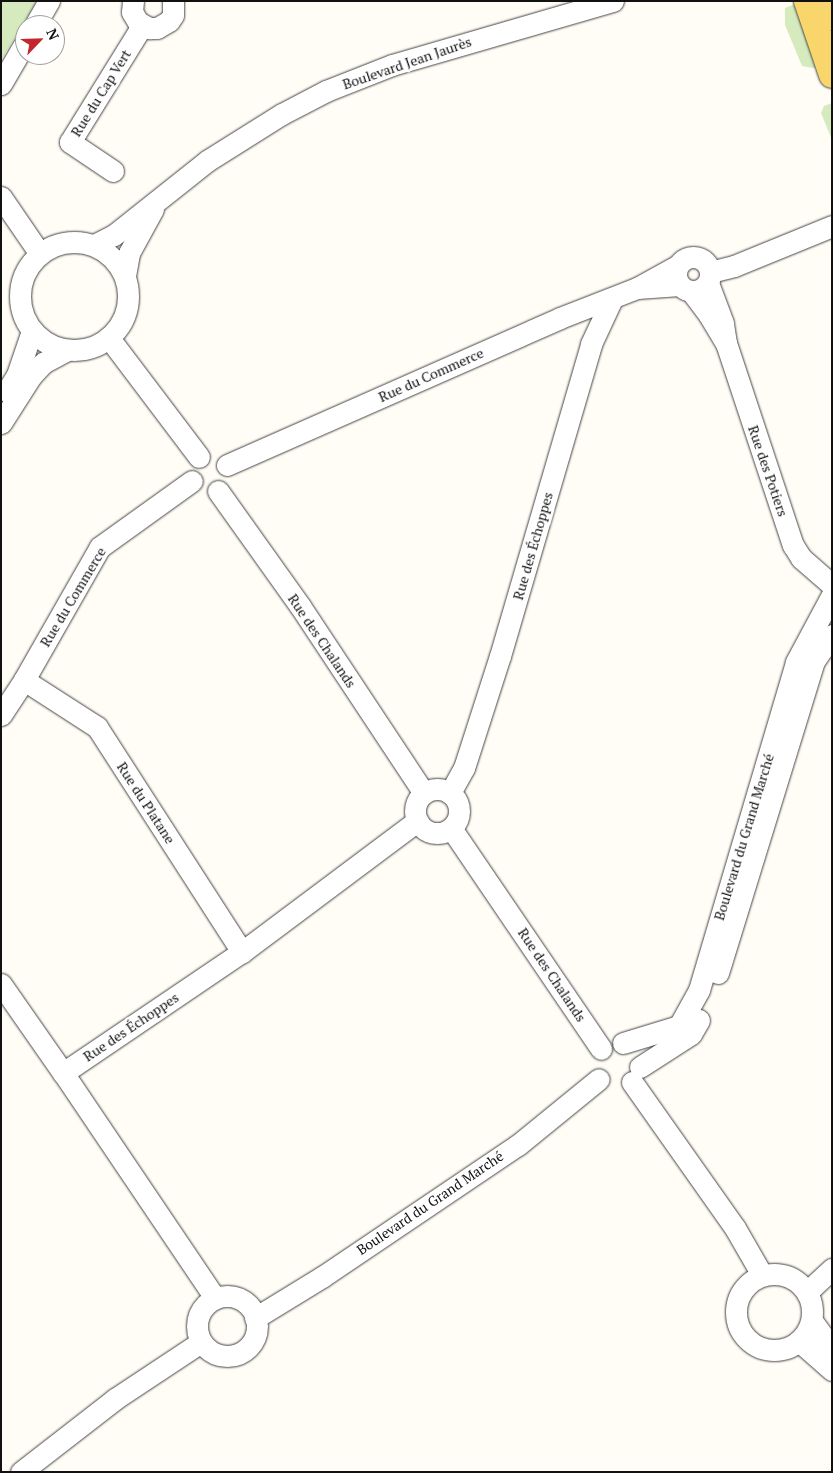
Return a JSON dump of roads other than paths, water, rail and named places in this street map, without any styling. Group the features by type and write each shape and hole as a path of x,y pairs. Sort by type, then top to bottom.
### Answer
{"main road":[{"path":"807,1 832,76"},
{"path":"827,1 832,16"}],"street":[{"path":"41,15 49,1"},
{"path":"131,3 134,18 142,26 157,28 164,26 173,15 173,1"},
{"name":"Boulevard Jean Jaurès","path":"94,245 114,234 207,161 282,114 326,91 392,65 613,1"},
{"name":"Rue du Cap Vert","path":"113,171 70,142 142,26"},
{"path":"1,84 15,60"},
{"path":"1,197 40,254"},
{"path":"125,276 129,253 158,200"},
{"name":"Rue du Commerce","path":"227,465 560,318 636,288 693,279 734,266 832,226"},
{"path":"66,242 94,245 107,252 118,263 125,276 129,293 127,310 120,326 109,338 89,348 67,350 54,347 32,332 24,316 20,300 21,282 28,266 40,254 52,246 66,242"},
{"name":"Rue des Potiers","path":"693,279 709,315 726,343 793,545 801,558 832,585"},
{"name":"Rue des Échoppes","path":"450,793 464,768 500,656 591,344 612,298"},
{"path":"1,400 17,375 32,332"},
{"path":"109,338 199,457"},
{"path":"1,423 31,376 43,363 67,350"},
{"path":"215,454 227,465 229,477 218,491 206,492 200,490 192,482 190,470 199,457 215,454"},
{"name":"Rue du Commerce","path":"1,715 24,680 100,547 192,482"},
{"name":"Rue des Chalands","path":"218,491 300,606 424,793"},
{"name":"Boulevard du Grand Marché","path":"623,1043 679,1026 699,990 796,662 832,595"},
{"name":"Boulevard du Grand Marché","path":"636,1075 690,1034 709,1002 778,785 814,662 832,636"},
{"name":"Rue du Platane","path":"24,680 97,727 242,952"},
{"path":"437,789 450,793 455,798 459,810 458,817 451,828 445,831 432,832 421,826 417,821 416,806 424,793 437,789"},
{"name":"Rue des Échoppes","path":"63,1073 242,952 417,821"},
{"name":"Rue des Chalands","path":"451,828 601,1049"},
{"path":"1,984 215,1298"},
{"path":"636,1075 615,1088 604,1084 599,1079 595,1067 601,1049 615,1043 623,1043 636,1052 636,1075 735,1228 762,1275"},
{"name":"Boulevard du Grand Marché","path":"255,1318 322,1277 447,1190 518,1144 599,1079"},
{"path":"807,1292 832,1269"},
{"path":"775,1274 787,1276 798,1282 807,1292 811,1301 806,1331 784,1349 770,1350 758,1346 749,1340 739,1327 736,1311 738,1300 744,1289 762,1275 775,1274"},
{"path":"235,1297 251,1309 255,1318 254,1337 241,1352 224,1355 215,1353 201,1342 197,1327 200,1312 206,1304 215,1298 235,1297"},
{"path":"806,1331 832,1349"},
{"path":"806,1331 832,1361"},
{"path":"806,1331 832,1370"},
{"path":"20,1471 115,1399 201,1342"}]}
